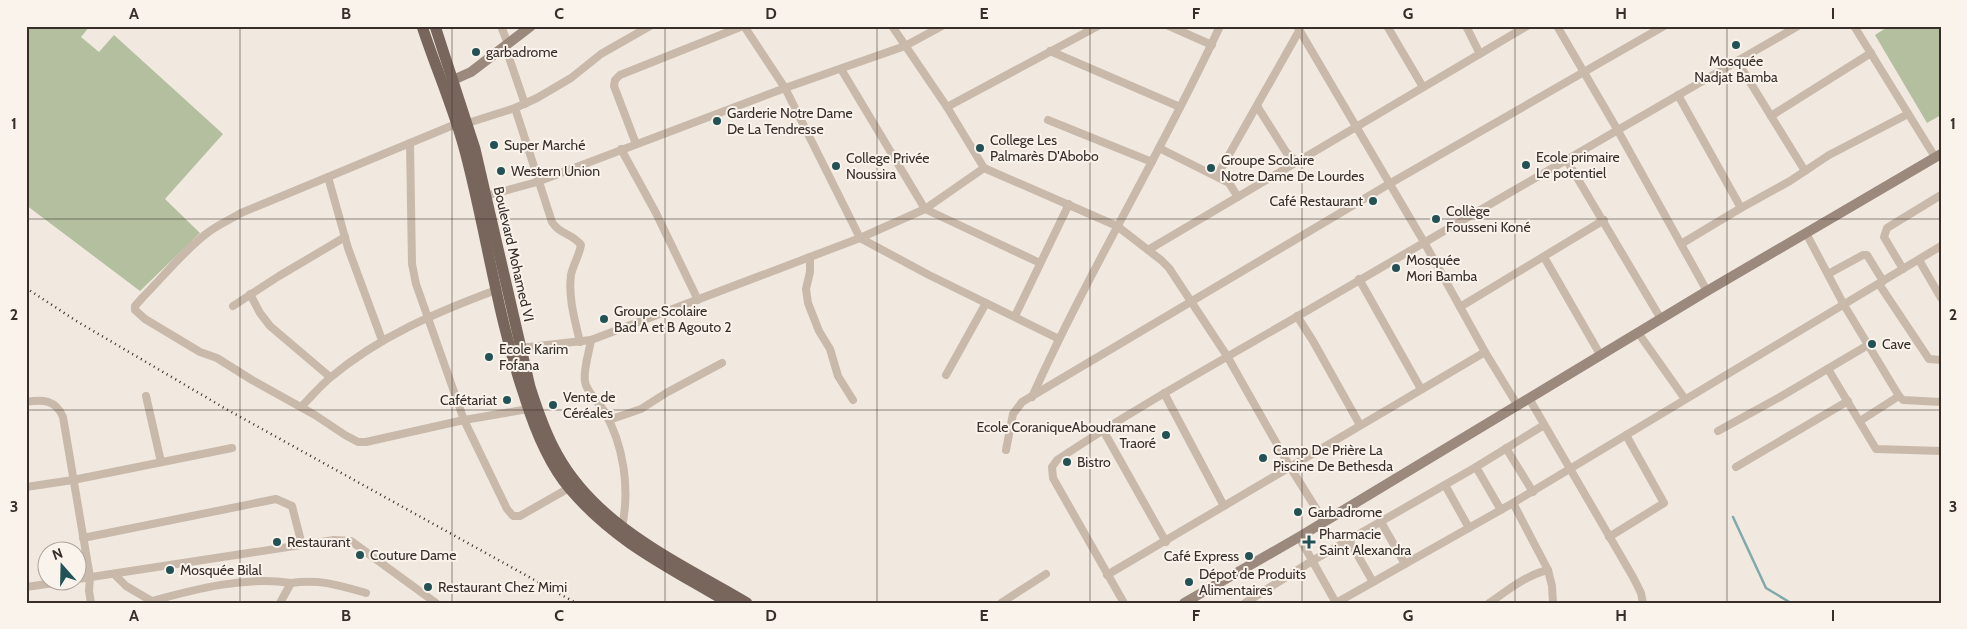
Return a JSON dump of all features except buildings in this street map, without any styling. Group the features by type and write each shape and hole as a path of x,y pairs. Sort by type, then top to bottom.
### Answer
{"main road":[{"name":"Boulevard Mohamed VI","path":"422,26 468,123 520,348 537,408 556,453 580,487 603,512 622,527 642,542 747,603"},
{"name":"Boulevard Mohamed VI","path":"435,26 456,124 466,153 514,366 528,409 549,457 569,488 611,530 637,550 729,603"}],"street":[{"path":"501,26 525,104"},
{"path":"448,81 471,72 531,26"},
{"path":"468,123 525,104 556,87 601,54 650,26"},
{"path":"636,144 614,86 614,80 620,75 744,26 785,88 860,238 1058,339"},
{"path":"892,26 947,107 984,168 1117,226 1169,268 1227,356 1290,467 1324,521"},
{"path":"486,196 537,182 785,88 905,46 942,26"},
{"path":"947,107 1098,26"},
{"path":"1169,26 1212,45"},
{"path":"1032,397 1058,339 1152,162 1220,26"},
{"path":"1387,26 1423,87"},
{"path":"1466,26 1480,54"},
{"path":"1148,250 1527,26"},
{"path":"1557,26 1707,291"},
{"path":"1006,450 1013,414 1022,402 1190,300 1664,26"},
{"path":"1124,603 1053,478 1052,468 1057,460 1102,430 1227,356 1798,26"},
{"path":"1184,603 1299,537 1530,400 1707,291 1938,156 1908,114 1854,26"},
{"path":"1217,176 1298,28"},
{"path":"1298,28 1424,242 1484,352 1518,406"},
{"path":"1050,52 1180,107"},
{"path":"1771,116 1871,53"},
{"path":"1737,61 1805,171"},
{"path":"841,69 925,209 1040,263"},
{"path":"1678,95 1742,208"},
{"path":"1257,106 1286,152 1297,162"},
{"path":"514,108 537,182 552,222 558,231 572,236 581,245 571,282 574,316 580,342"},
{"path":"1681,244 1830,155 1908,114"},
{"path":"1048,120 1152,162"},
{"path":"456,124 241,213 209,231 135,306 137,313 145,319 200,352 217,358 358,442 366,442 464,420 528,409"},
{"path":"410,143 412,264 416,284 464,420 507,510 513,516 520,516 569,488"},
{"path":"1159,148 1230,182 1238,197"},
{"path":"621,149 656,213 698,300"},
{"path":"1566,159 1604,220 1661,320"},
{"path":"520,348 591,340 860,238 925,209 984,168"},
{"path":"328,177 345,237 382,340"},
{"path":"1903,269 1884,237 1884,233 1887,228 1941,195"},
{"path":"1016,316 1069,204"},
{"path":"1460,307 1604,220"},
{"path":"1806,233 1844,305 1899,396 1903,400 1941,402"},
{"path":"233,306 345,237"},
{"path":"1299,537 1336,603 1533,492 1684,399 1941,246"},
{"path":"1828,274 1867,255 1881,282 1929,359 1941,360"},
{"path":"810,257 810,272 806,289 808,303 819,331 830,349 838,376 853,400"},
{"path":"1544,257 1601,356"},
{"path":"1919,260 1941,298"},
{"path":"1359,279 1421,389"},
{"path":"301,407 330,377 382,340 428,317 496,290"},
{"path":"250,294 260,313 270,326 330,377"},
{"path":"946,375 986,303"},
{"path":"1297,316 1360,425"},
{"path":"1639,334 1684,399"},
{"path":"591,340 585,384 615,431 623,465 625,508 622,527"},
{"path":"1718,431 1868,345"},
{"path":"1107,575 1166,542 1484,352"},
{"path":"609,420 641,408 722,363"},
{"path":"1828,369 1876,449 1941,451"},
{"path":"1164,393 1224,506"},
{"path":"146,396 161,462"},
{"path":"1860,421 1899,396"},
{"path":"26,402 40,399 55,404 63,417 90,577 89,591 92,603"},
{"path":"1530,400 1633,577 1641,593 1643,603"},
{"path":"1736,467 1848,402"},
{"path":"1245,603 1312,561 1476,467 1544,425"},
{"path":"1102,430 1166,542"},
{"path":"1609,537 1664,503 1626,435"},
{"path":"26,487 74,480 232,448"},
{"path":"1506,448 1533,492"},
{"path":"1476,467 1501,510"},
{"path":"1445,485 1468,528"},
{"path":"83,538 276,499 285,501 292,506 302,546"},
{"path":"1513,503 1548,570 1552,586 1553,603"},
{"path":"1381,522 1405,564"},
{"path":"90,577 334,540 351,541 436,603"},
{"path":"1349,540 1373,582"},
{"path":"1489,603 1516,585 1540,572 1548,570"},
{"path":"114,574 126,586 153,602 234,583 270,580 291,582 320,581 366,592"},
{"path":"1000,603 1046,574"},
{"path":"280,603 291,582"}],"green space":[{"path":"26,26 90,26 81,37 99,52 114,35 223,134 165,199 200,233 140,291 26,205"},
{"path":"1889,26 1941,26 1941,115 1927,123 1875,35"}],"waterway":[{"path":"1733,517 1766,588 1791,603"}],"railway":[{"path":"26,288 78,322 226,409 576,603"}],"place":[{"name":"Mosquée Nadjat Bamba","path":"1736,45"},
{"name":"garbadrome","path":"476,52"},
{"name":"Garderie Notre Dame De La Tendresse","path":"717,121"},
{"name":"Super Marché","path":"494,145"},
{"name":"College Les Palmarès D'Abobo","path":"980,148"},
{"name":"Ecole primaire Le potentiel","path":"1526,165"},
{"name":"College Privée Noussira","path":"836,166"},
{"name":"Groupe Scolaire Notre Dame De Lourdes","path":"1211,168"},
{"name":"Western Union","path":"501,171"},
{"name":"Café Restaurant","path":"1373,201"},
{"name":"Collège Fousseni Koné","path":"1436,219"},
{"name":"Mosquée Mori Bamba","path":"1396,268"},
{"name":"Groupe Scolaire Bad A et B Agouto 2","path":"604,319"},
{"name":"Cave","path":"1872,344"},
{"name":"Ecole Karim Fofana","path":"489,357"},
{"name":"Cafétariat","path":"507,400"},
{"name":"Vente de Céréales","path":"553,405"},
{"name":"Ecole CoraniqueAboudramane Traoré","path":"1166,435"},
{"name":"Camp De Prière La Piscine De Bethesda","path":"1263,458"},
{"name":"Bistro","path":"1067,462"},
{"name":"Garbadrome","path":"1298,512"},
{"name":"Restaurant","path":"277,542"},
{"name":"Pharmacie Saint Alexandra","path":"1309,542"},
{"name":"Couture Dame","path":"360,555"},
{"name":"Café Express","path":"1249,556"},
{"name":"Mosquée Bilal","path":"170,570"},
{"name":"Dépot de Produits Alimentaires","path":"1189,582"},
{"name":"Restaurant Chez Mimi","path":"428,587"}]}
